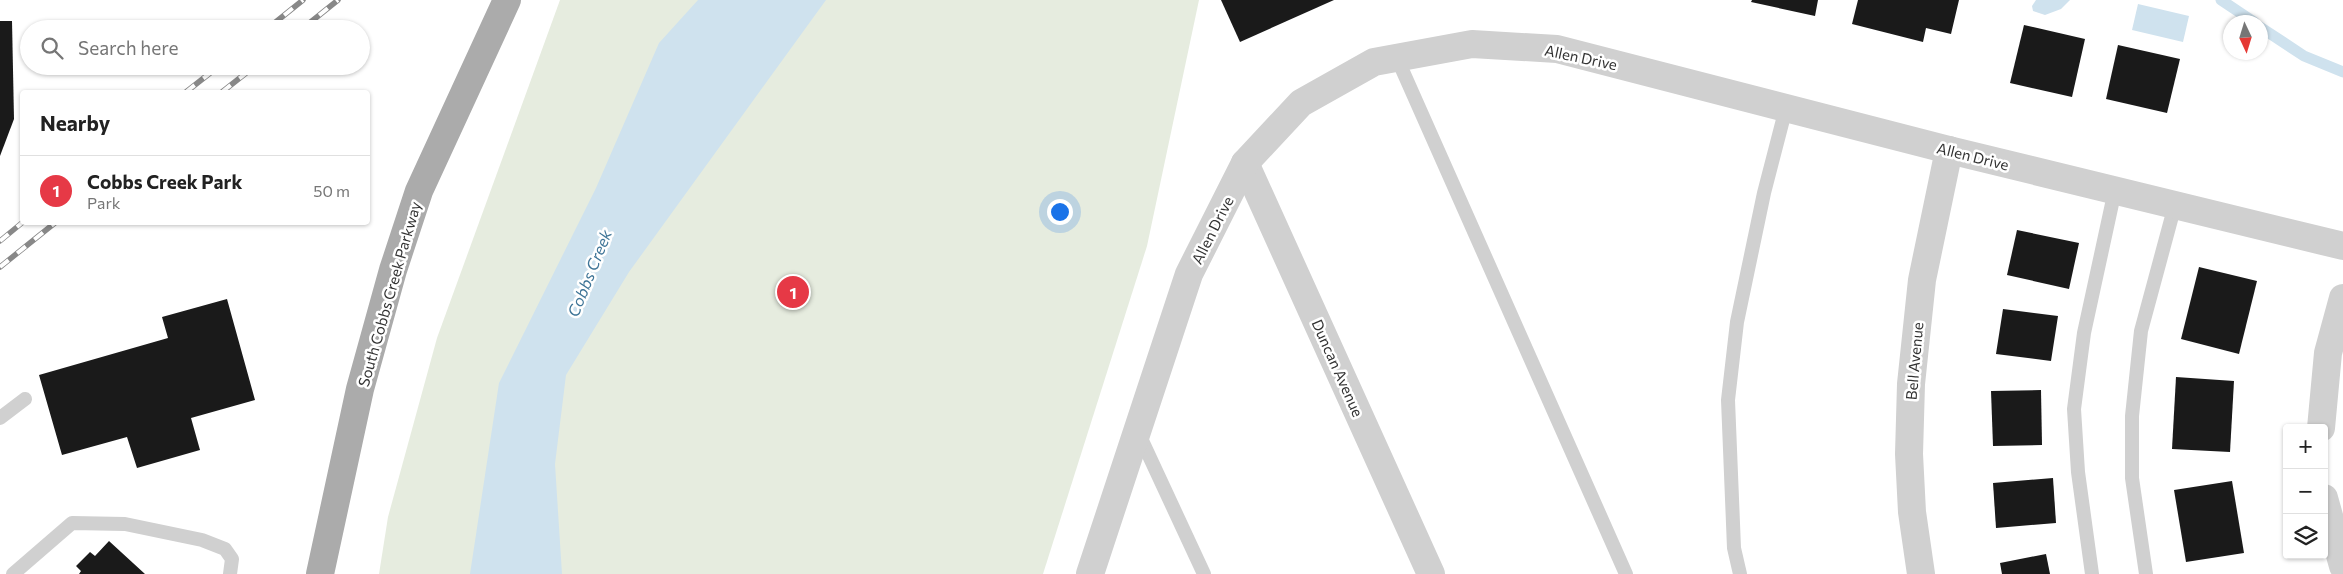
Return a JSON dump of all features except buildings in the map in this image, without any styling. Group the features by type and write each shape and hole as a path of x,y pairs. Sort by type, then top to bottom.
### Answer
{"main road":[{"name":"South Cobbs Creek Parkway","path":"320,574 360,389 393,270 420,191 507,0"}],"street":[{"name":"Allen Drive","path":"1090,574 1189,274 1245,163 1301,103 1374,62 1472,44 1557,49 1948,150 2343,246"},
{"name":"Bell Avenue","path":"1921,574 1912,512 1909,454 1910,384 1922,280 1948,150"},
{"name":"Duncan Avenue","path":"1245,163 1431,574"},
{"path":"2321,424 2328,354 2343,298"},
{"path":"2328,512 2343,566"}],"lane":[{"path":"1398,58 1626,574"},
{"path":"1740,574 1734,548 1728,400 1737,322 1764,193 1786,108"},
{"path":"2092,574 2084,521 2074,409 2084,333 2115,190"},
{"path":"2146,574 2132,478 2132,416 2141,331 2175,205"},
{"path":"0,418 25,399"},
{"path":"1137,431 1204,574"},
{"path":"13,574 72,523 125,524 202,540 225,550 232,559 230,574"}],"shaded area":[{"path":"560,0 1199,0 1147,246 1043,574 379,574 388,517 437,338"}],"water":[{"name":"Cobbs Creek","path":"698,0 826,0 629,272 566,375 555,464 562,574 470,574 499,383 596,188 659,43"},
{"path":"2036,0 2070,0 2061,9 2045,15 2033,11 2032,6"},
{"path":"2138,4 2189,16 2183,42 2132,30"}],"waterway":[{"path":"2221,0 2244,15"},
{"path":"2268,32 2304,56 2343,72"}],"railway":[{"path":"278,20 303,0"},
{"path":"313,20 338,0"},
{"path":"189,90 208,75"},
{"path":"225,90 244,75"},
{"path":"0,241 20,224"},
{"path":"0,267 52,225"}],"place":[{"name":"Cobbs Creek Park","path":"793,292"}]}
